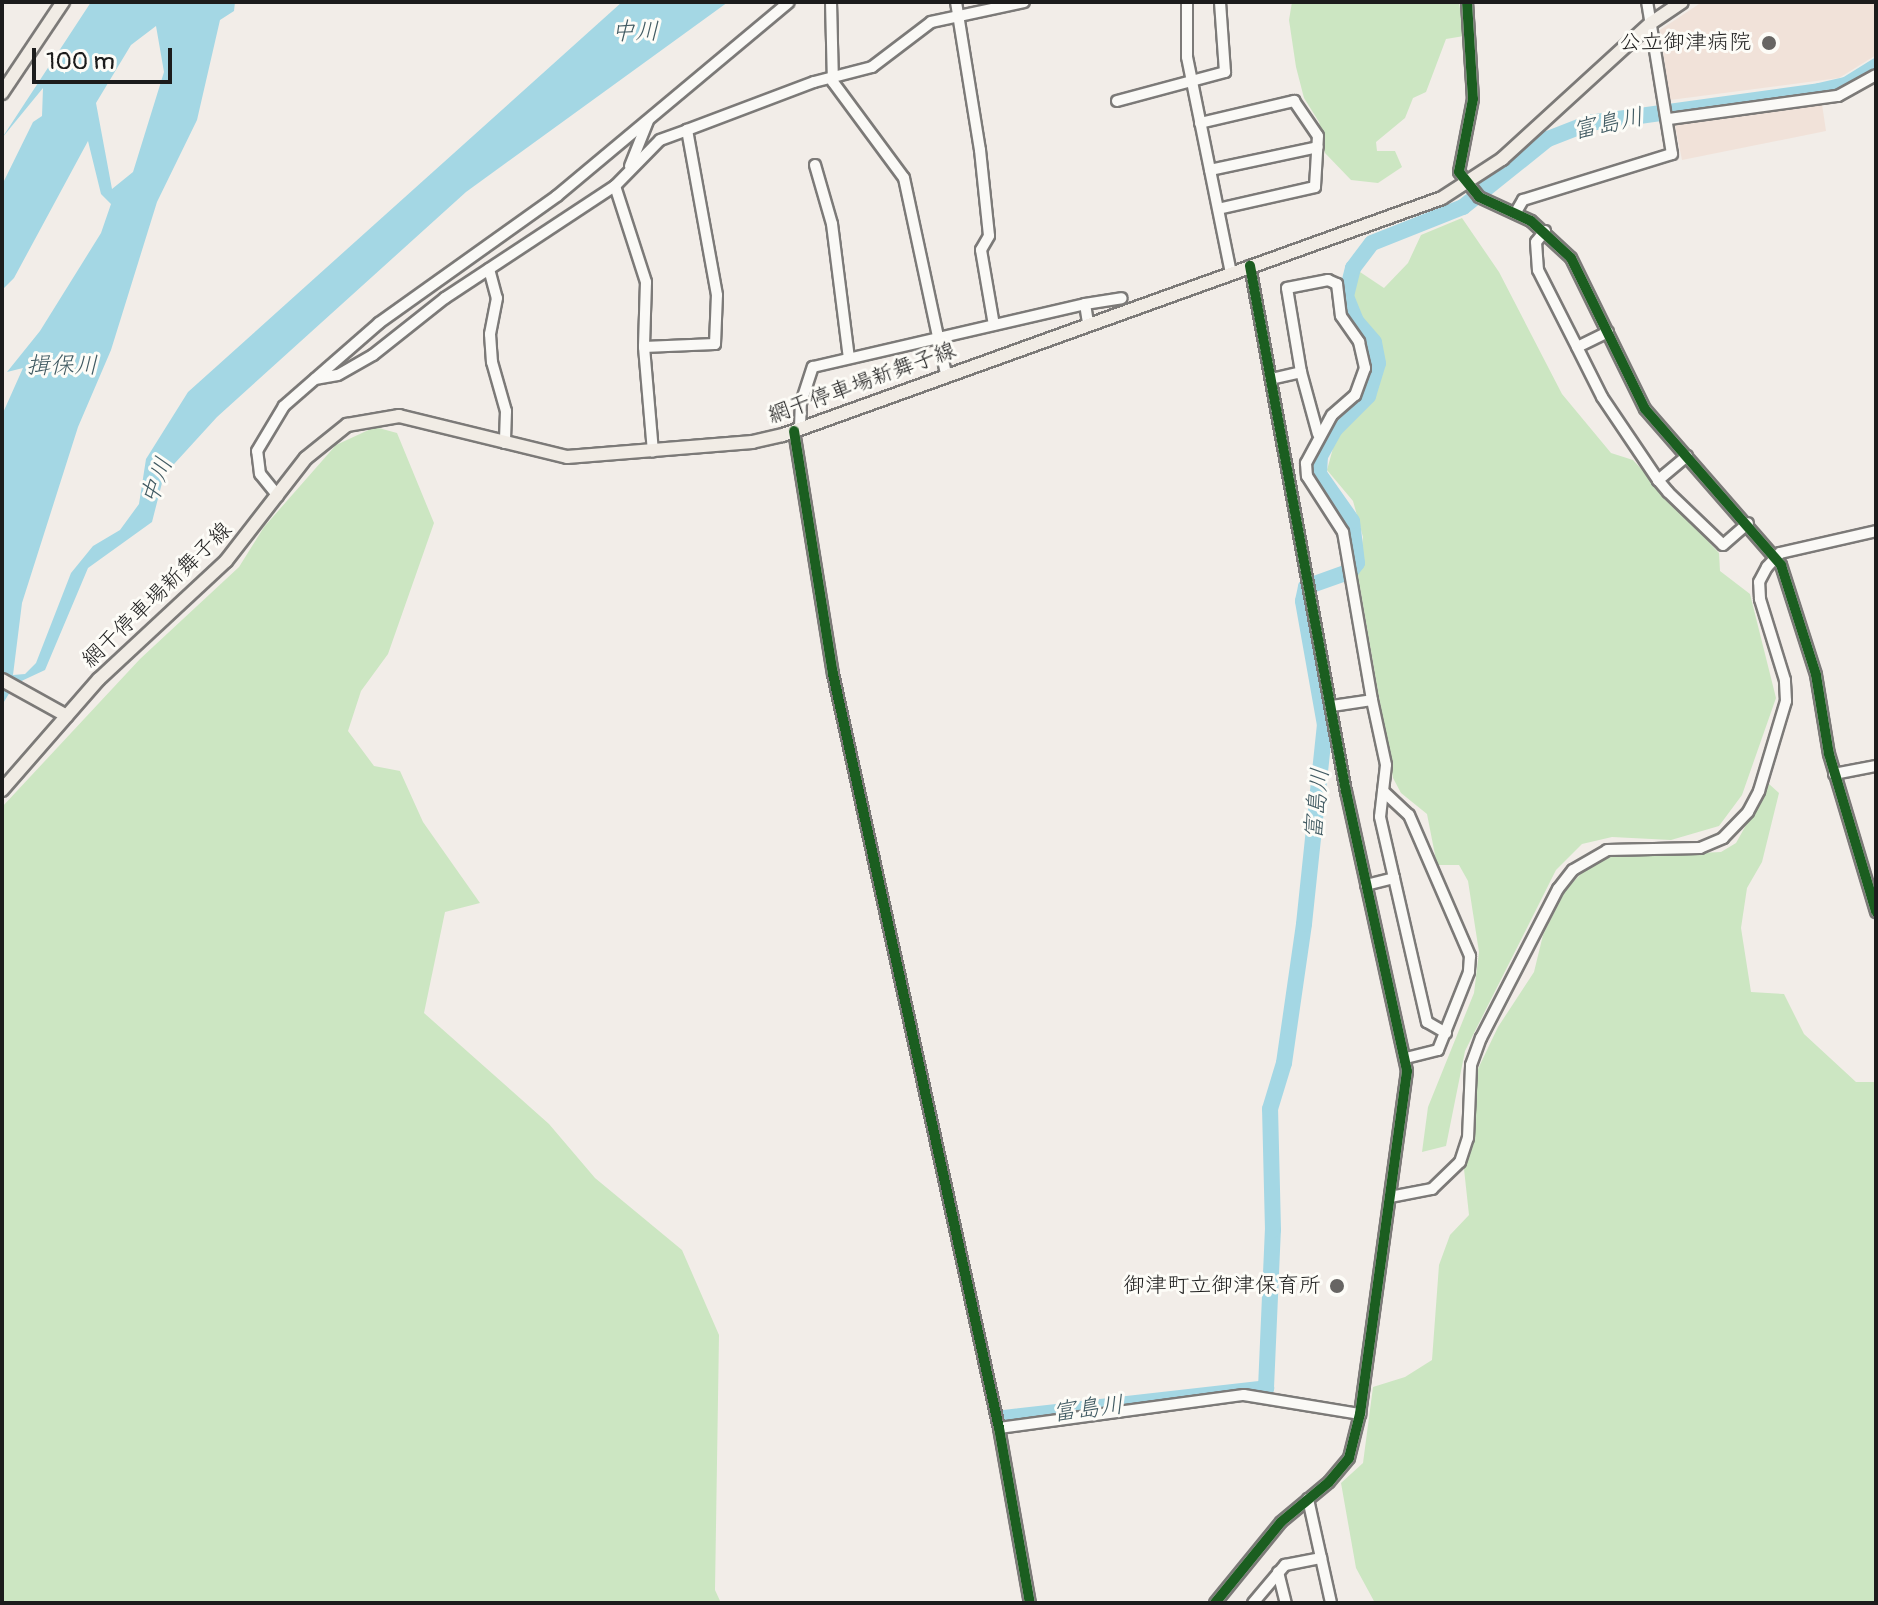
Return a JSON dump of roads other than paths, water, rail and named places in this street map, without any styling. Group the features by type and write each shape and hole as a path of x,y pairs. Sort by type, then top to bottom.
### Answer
{"main road":[{"path":"2,93 63,2"},
{"name":"網干停車場新舞子線","path":"2,790 62,712 226,561 328,438 363,419 399,416 567,457 752,442 797,430 1471,188 1651,23 1682,2"},
{"path":"2,680 62,712"}],"street":[{"path":"278,496 260,474 257,451 276,415 379,323 557,196 789,2"},
{"path":"831,2 833,78 837,91 904,178 946,374"},
{"path":"956,2 985,186 989,236 981,250 994,325"},
{"path":"314,379 338,375 373,355 489,269 615,186 660,140 872,67 919,28 960,14 1024,2"},
{"path":"1187,2 1190,80 1231,273"},
{"path":"1117,101 1225,72 1220,2"},
{"path":"1467,2 1473,99 1459,167 1471,188 1491,203 1516,212 1545,231 1571,258 1640,401 1776,556 1816,675 1834,774 1876,912"},
{"path":"1516,212 1523,200 1672,154 1668,112 1647,2"},
{"path":"1668,112 1830,97 1876,75"},
{"path":"1200,123 1294,101 1313,123 1318,147 1315,187 1218,209"},
{"path":"629,171 648,121"},
{"path":"644,347 715,344 717,295 687,130"},
{"path":"1210,170 1318,147"},
{"path":"815,165 832,224 849,358"},
{"path":"615,186 646,282 644,347 653,452"},
{"path":"1545,231 1536,242 1538,270 1602,397 1658,480 1723,545 1748,523"},
{"path":"1215,1603 1281,1522 1349,1458 1360,1414 1406,1058 1366,885 1250,266"},
{"path":"489,269 497,298 490,334 492,362 506,411 505,443"},
{"path":"1318,434 1301,372 1287,288 1328,280 1337,284 1341,316 1359,342 1365,368 1355,395 1318,434 1306,463 1307,476 1343,532 1386,765 1379,809 1427,1022 1446,1033"},
{"path":"1030,1603 999,1428 833,674 797,430 809,371 938,335 1122,298"},
{"path":"1085,304 1088,324"},
{"path":"1577,347 1608,332"},
{"path":"1271,379 1301,372"},
{"path":"1658,480 1687,456"},
{"path":"1390,1197 1432,1189 1460,1162 1468,1138 1471,1065 1481,1038 1558,889 1573,870 1607,850 1700,848 1723,838 1748,812 1759,791 1786,701 1785,680 1759,590 1776,556 1876,531"},
{"path":"1332,706 1372,700"},
{"path":"1834,774 1876,766"},
{"path":"1383,791 1409,815 1467,941 1469,972 1446,1033 1432,1054 1406,1058"},
{"path":"1366,885 1394,878"},
{"path":"999,1428 1244,1395 1360,1414"},
{"path":"1308,1499 1331,1603"},
{"path":"1253,1603 1285,1565 1321,1558"},
{"path":"1278,1572 1286,1603"}],"water":[{"name":"揖保川","path":"91,2 235,2 234,11 220,20 197,120 157,202 111,350 78,427 22,603 13,675 25,674 36,663 71,573 93,546 120,530 139,504 146,459 188,392 622,2 728,2 466,192 217,417 164,475 152,522 88,568 45,670 15,684 2,705 2,415 23,368 7,372 40,331 101,233 111,204 101,194 88,141 14,278 2,290 2,185 33,122 42,116 43,88 2,138","holes":["156,26 164,72 133,172 112,189 96,103 131,45"]}],"waterway":[{"name":"富島川","path":"1004,1418 1266,1388 1273,1230 1270,1109 1284,1063 1304,924 1325,725 1303,601 1306,587 1351,571 1357,563 1352,521 1319,474 1320,456 1335,429 1368,396 1378,363 1374,342 1356,321 1346,296 1353,268 1372,243 1463,207 1548,139 1589,123 1819,91 1846,85 1876,66"}],"place":[{"name":"公立御津病院","path":"1769,43"},
{"name":"御津町立御津保育所","path":"1337,1286"}],"water label":[{"name":"中川","path":"635,32"},
{"name":"中川","path":"157,481"}]}
